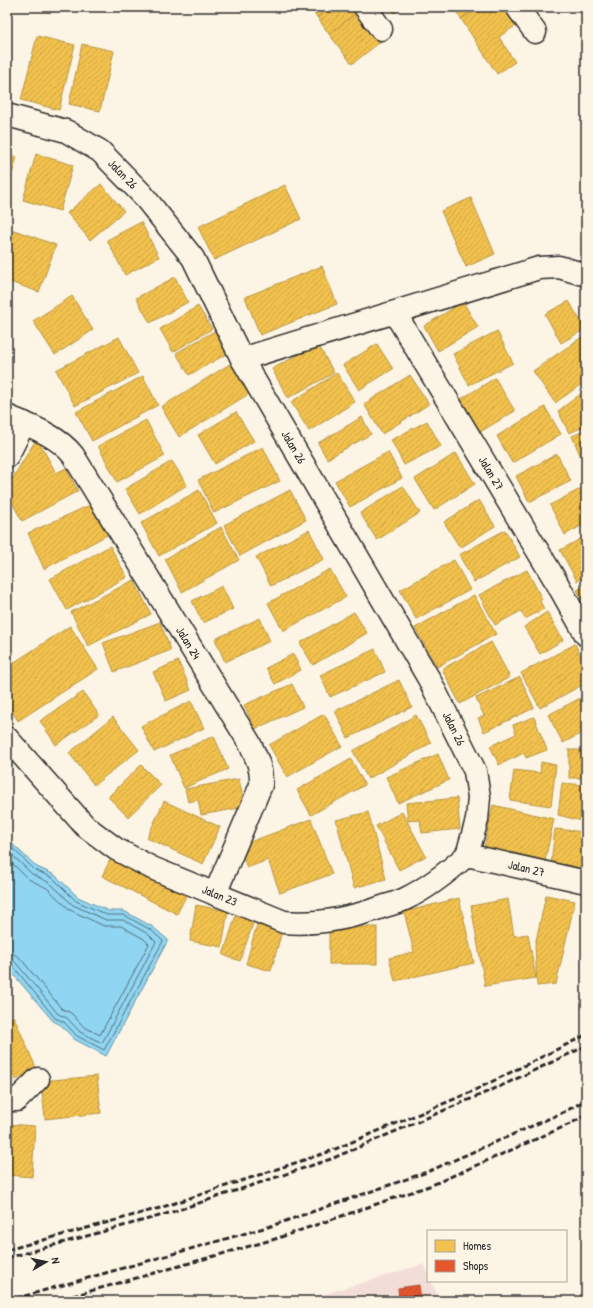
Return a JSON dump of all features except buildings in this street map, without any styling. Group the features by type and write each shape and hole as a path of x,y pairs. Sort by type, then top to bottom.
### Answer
{"street":[{"path":"365,7 381,29"},
{"path":"517,7 534,32"},
{"name":"Jalan 26","path":"7,115 66,131 100,151 142,194 192,258 242,359 429,679 475,771 479,797 476,820 467,855"},
{"path":"242,359 539,268 559,267 586,275"},
{"name":"Jalan 27","path":"395,313 557,583 586,635"},
{"path":"7,457 15,420"},
{"name":"Jalan 24","path":"15,420 56,439 66,446 249,742 259,763 262,773 261,785 215,894"},
{"name":"Jalan 23","path":"7,738 85,826 116,849 152,868 284,922 302,924 362,915 405,900 440,878 467,855"},
{"name":"Jalan 27","path":"467,855 586,882"},
{"path":"7,1100 18,1100 38,1079"}],"shaded area":[{"path":"424,1264 427,1271 427,1282 431,1282 440,1301 302,1301"}],"water":[{"path":"7,839 37,867 55,875 78,897 109,911 124,911 153,927 168,940 106,1056 74,1039 61,1025 53,1021 7,967"}],"railway":[{"path":"7,1250 160,1208 328,1152 469,1093 586,1035"},
{"path":"7,1258 163,1215 331,1159 501,1086 586,1046"},
{"path":"7,1301 271,1226 427,1172 564,1112 586,1100"},
{"path":"55,1301 275,1239 432,1185 570,1124 586,1115"}]}
